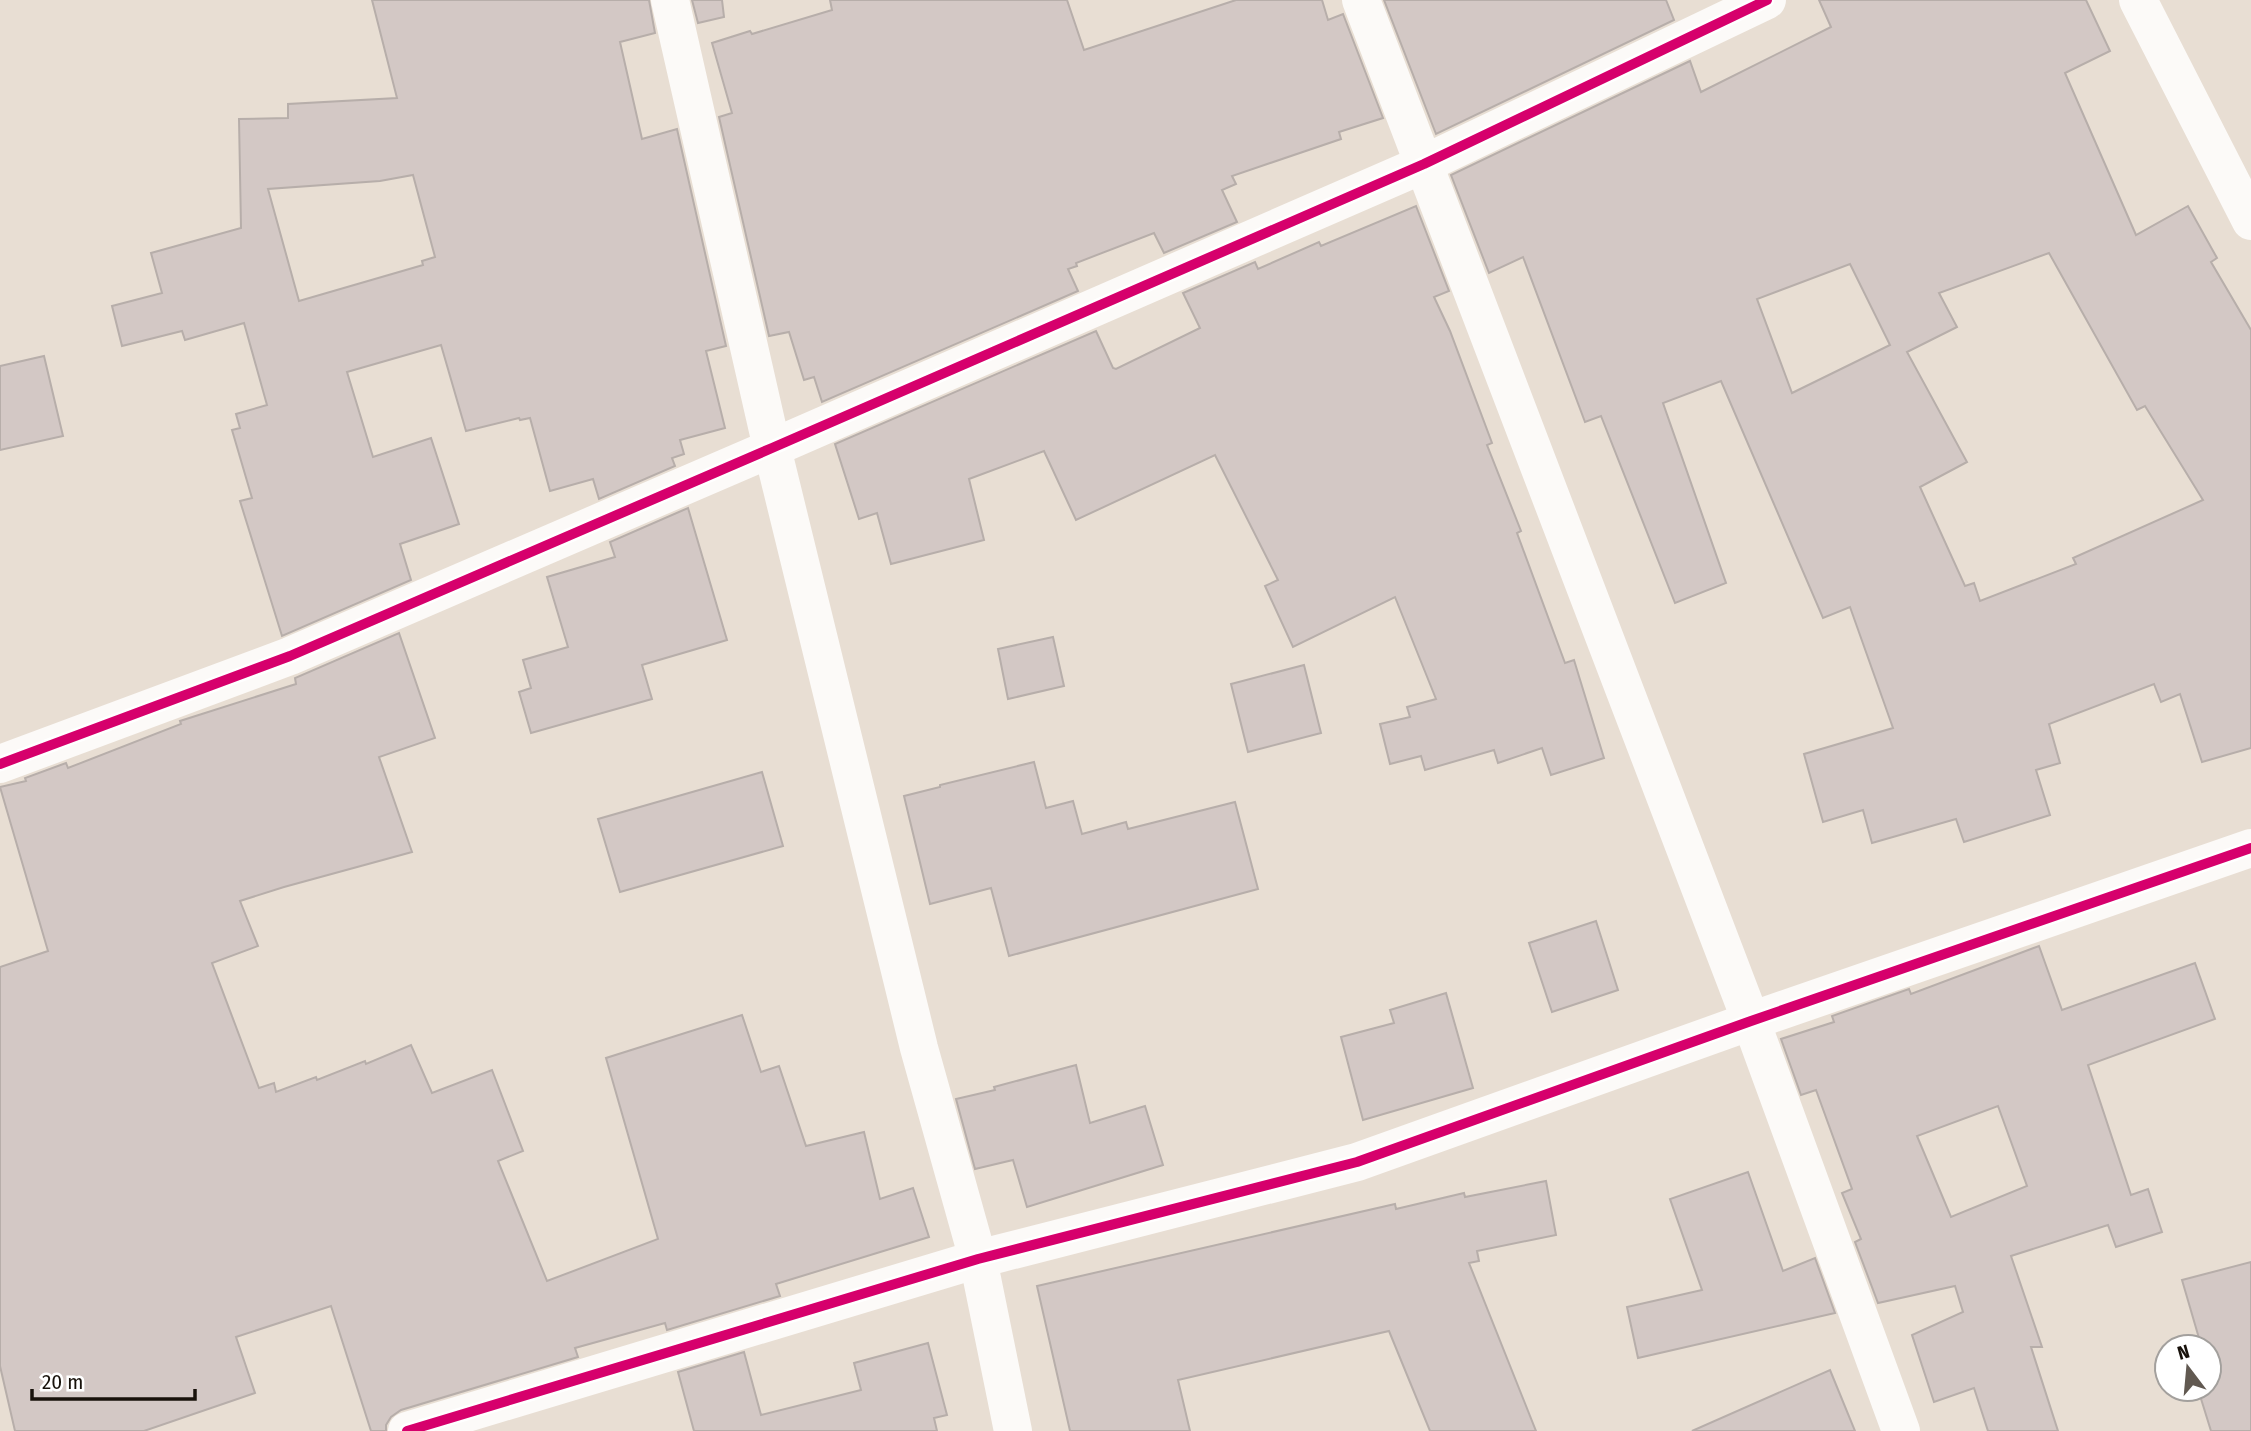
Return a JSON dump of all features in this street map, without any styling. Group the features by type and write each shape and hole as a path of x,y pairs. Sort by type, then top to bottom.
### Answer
{"street":[{"path":"670,0 772,448 919,1048 978,1259 1013,1431"},
{"path":"1361,0 1751,1021 1901,1431"},
{"path":"0,764 290,656 772,448 1424,164 1767,0"},
{"path":"2138,0 2251,221"},
{"path":"407,1431 978,1259 1357,1163 1751,1021 2251,848"}],"building":[{"path":"372,0 649,0 655,33 620,42 642,139 677,129 726,346 706,351 725,428 680,440 684,454 672,458 675,466 599,499 593,479 550,491 530,418 519,418 466,431 441,345 347,372 373,457 431,438 459,524 400,544 411,580 282,636 240,501 252,498 232,430 240,428 236,414 267,405 244,323 185,340 182,331 122,346 112,306 162,293 151,253 241,228 239,119 288,118 288,104 397,98","holes":["413,175 435,257 422,261 423,265 299,301 268,189 380,181"]},
{"path":"692,0 722,0 724,17 698,23"},
{"path":"830,0 1067,0 1084,50 1236,0 1322,0 1328,20 1343,14 1383,118 1339,132 1341,139 1232,176 1236,184 1222,190 1237,222 1164,253 1154,233 1076,263 1077,266 1068,269 1078,291 822,402 814,377 804,380 789,332 769,336 719,117 732,113 712,43 832,10"},
{"path":"1384,0 1666,0 1674,20 1436,134"},
{"path":"1819,0 2086,0 2110,51 2065,73 2136,235 2188,206 2217,258 2211,262 2251,330 2251,748 2202,762 2180,694 2161,702 2154,684 2049,724 2060,763 2036,770 2050,815 1964,842 1956,819 1872,843 1863,810 1823,822 1804,754 1893,728 1850,607 1823,618 1721,381 1663,403 1726,583 1675,603 1601,416 1585,422 1523,257 1489,273 1451,175 1690,61 1701,92 1831,27","holes":["2049,253 2137,410 2145,406 2203,500 2073,558 2076,564 1980,601 1974,583 1965,586 1920,487 1967,462 1907,352 1957,327 1939,293","1850,264 1890,345 1792,393 1757,299"]},
{"path":"1416,206 1449,291 1434,297 1450,331 1492,443 1487,445 1521,531 1517,533 1565,663 1574,660 1604,758 1551,775 1542,748 1498,763 1494,750 1425,770 1421,756 1390,764 1380,724 1410,717 1407,707 1436,699 1395,597 1293,647 1265,586 1278,580 1215,455 1076,520 1044,451 969,479 984,540 891,564 877,513 859,519 835,444 1096,331 1113,368 1116,369 1200,328 1183,293 1255,262 1258,269 1319,242 1321,246"},
{"path":"44,356 63,436 0,450 0,366"},
{"path":"688,508 727,640 642,665 652,699 531,733 519,692 531,688 523,660 568,647 547,577 615,557 610,542"},
{"path":"399,633 435,738 379,757 412,852 240,901 258,946 212,963 259,1088 274,1083 276,1092 316,1077 317,1080 365,1061 366,1064 411,1045 432,1093 492,1070 523,1151 498,1161 547,1281 658,1239 606,1058 742,1015 761,1072 779,1066 806,1146 864,1132 880,1199 913,1188 929,1237 776,1284 780,1296 667,1330 665,1323 575,1348 578,1357 401,1410 391,1417 386,1431 371,1431 331,1306 236,1337 255,1393 144,1431 15,1431 0,1366 0,967 48,951 0,787 26,781 25,778 66,763 68,768 181,724 180,721 296,684 295,678"},
{"path":"1053,637 1064,686 1008,699 998,649"},
{"path":"1304,665 1321,733 1248,752 1231,684"},
{"path":"1034,762 1046,808 1073,801 1082,834 1126,822 1128,829 1235,802 1258,889 1009,956 991,888 930,904 904,796"},
{"path":"762,772 783,846 620,892 598,819"},
{"path":"1596,921 1618,990 1552,1012 1529,943"},
{"path":"2039,946 2062,1010 2195,963 2215,1019 2088,1065 2131,1195 2148,1189 2162,1232 2116,1247 2108,1225 2011,1256 2042,1347 2031,1347 2058,1431 1988,1431 1974,1388 1934,1402 1912,1335 1963,1312 1955,1286 1878,1303 1855,1242 1861,1239 1842,1193 1852,1189 1816,1090 1801,1095 1781,1039 1834,1022 1832,1016 1909,989 1911,994","holes":["1998,1106 2027,1186 1951,1217 1917,1136"]},
{"path":"1446,993 1473,1088 1363,1120 1341,1037 1394,1023 1390,1010"},
{"path":"1076,1065 1090,1123 1145,1106 1163,1165 1027,1207 1013,1160 975,1169 956,1099"},
{"path":"1748,1172 1783,1271 1815,1258 1835,1313 1638,1358 1627,1307 1702,1290 1670,1199"},
{"path":"1546,1181 1556,1235 1477,1251 1479,1261 1469,1263 1536,1431 1430,1431 1389,1331 1178,1380 1190,1431 1070,1431 1037,1286 1395,1204 1396,1209 1464,1193 1465,1197"},
{"path":"2251,1262 2251,1431 2211,1431 2202,1403 2223,1403 2223,1333 2197,1333 2182,1280"},
{"path":"928,1343 947,1415 934,1418 937,1431 694,1431 678,1372 744,1352 761,1415 861,1390 854,1363"},
{"path":"1830,1370 1855,1431 1692,1431"}],"cycle path":[{"path":"0,764 290,656 772,448 1424,164 1767,0"},
{"path":"407,1431 978,1259 1357,1162 1751,1021 2251,848"}]}
